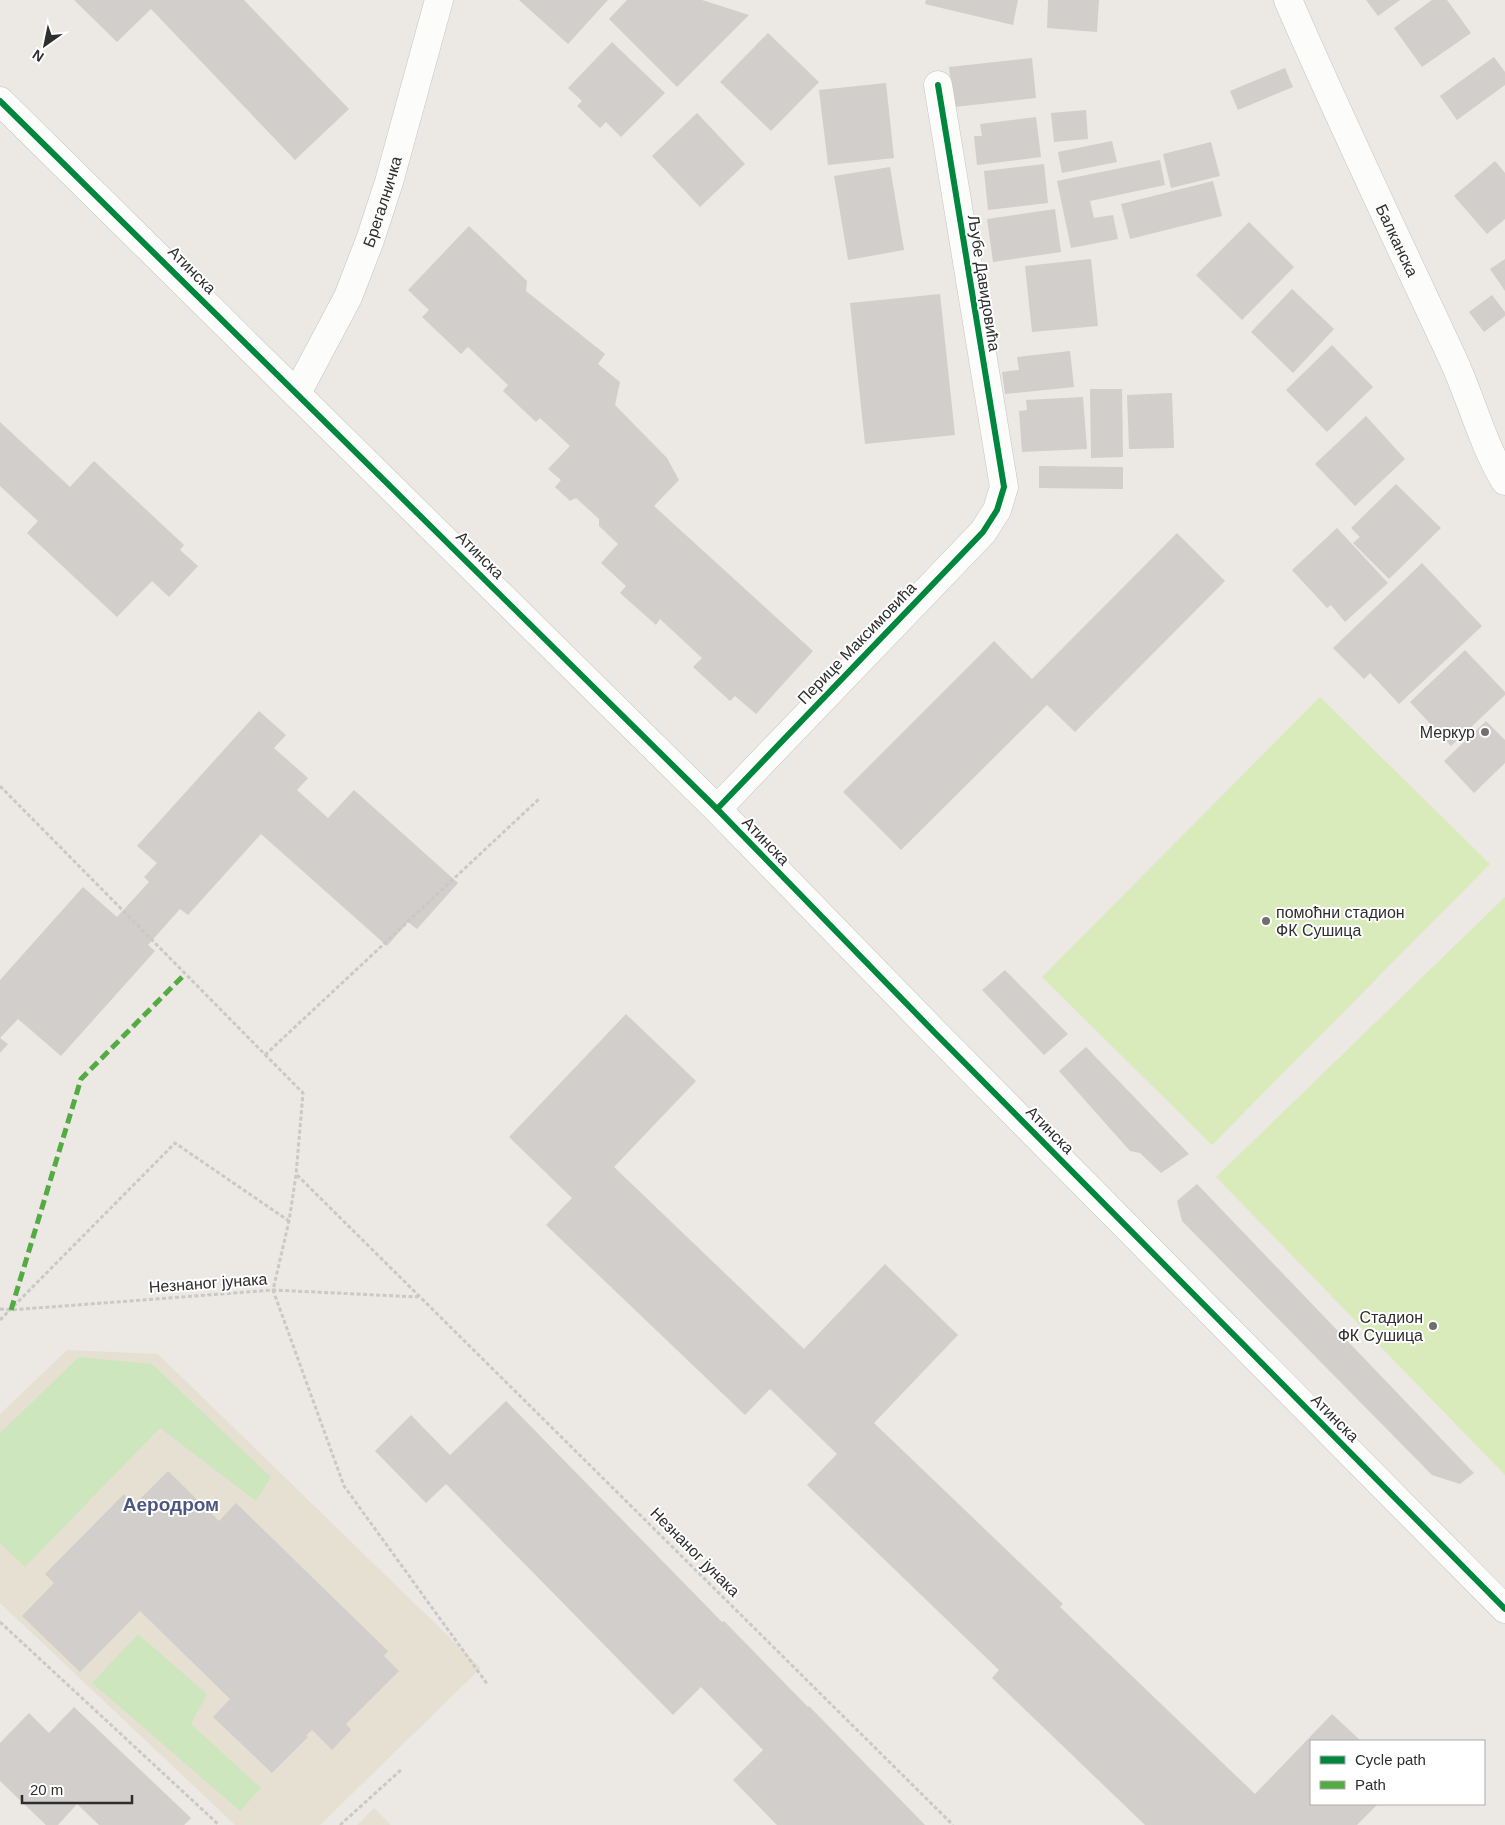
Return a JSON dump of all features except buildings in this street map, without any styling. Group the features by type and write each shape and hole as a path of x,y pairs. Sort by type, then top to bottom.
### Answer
{"street":[{"name":"Брегалничка","path":"297,393 348,297 370,240 389,182 439,0"},
{"name":"Балканска","path":"1288,0 1339,117 1455,363 1492,459 1505,480"},
{"name":"Љубе Давидовића","path":"938,85 1004,486"},
{"name":"Атинска","path":"0,101 716,809 1505,1609"},
{"name":"Перице Максимовића","path":"716,809 983,532 997,510 1004,486"}],"path":[{"path":"0,786 303,1093 296,1175 289,1221 273,1290 344,1486 488,1685"},
{"path":"266,1055 538,799"},
{"path":"0,1320 174,1143 289,1221"},
{"path":"0,1622 219,1825"},
{"path":"340,1825 402,1769"}],"shaded area":[{"path":"67,1350 158,1354 481,1668 320,1825 235,1825 0,1603 0,1414"},
{"path":"374,1808 391,1825 357,1825"}],"green space":[{"name":"помоћни стадион ФК Сушица","path":"1320,697 1490,864 1212,1145 1042,977"},
{"name":"Стадион ФК Сушица","path":"1505,897 1505,1475 1216,1177"},
{"path":"79,1357 152,1364 271,1477 256,1501 160,1428 25,1567 0,1543 0,1433"},
{"path":"138,1634 207,1694 191,1724 261,1788 240,1811 92,1683"}],"marked path":[{"path":"11,1310 81,1079 185,974"}],"cycle path":[{"path":"717,809 983,532 997,510 1004,487 938,85"},
{"path":"0,101 717,809 938,1036 1505,1609"}],"place":[{"name":"Меркур","path":"1485,732"},
{"name":"помоћни стадион ФК Сушица","path":"1266,921"},
{"name":"Стадион ФК Сушица","path":"1433,1326"}],"district":[{"name":"Аеродром","path":"171,1504"}]}
